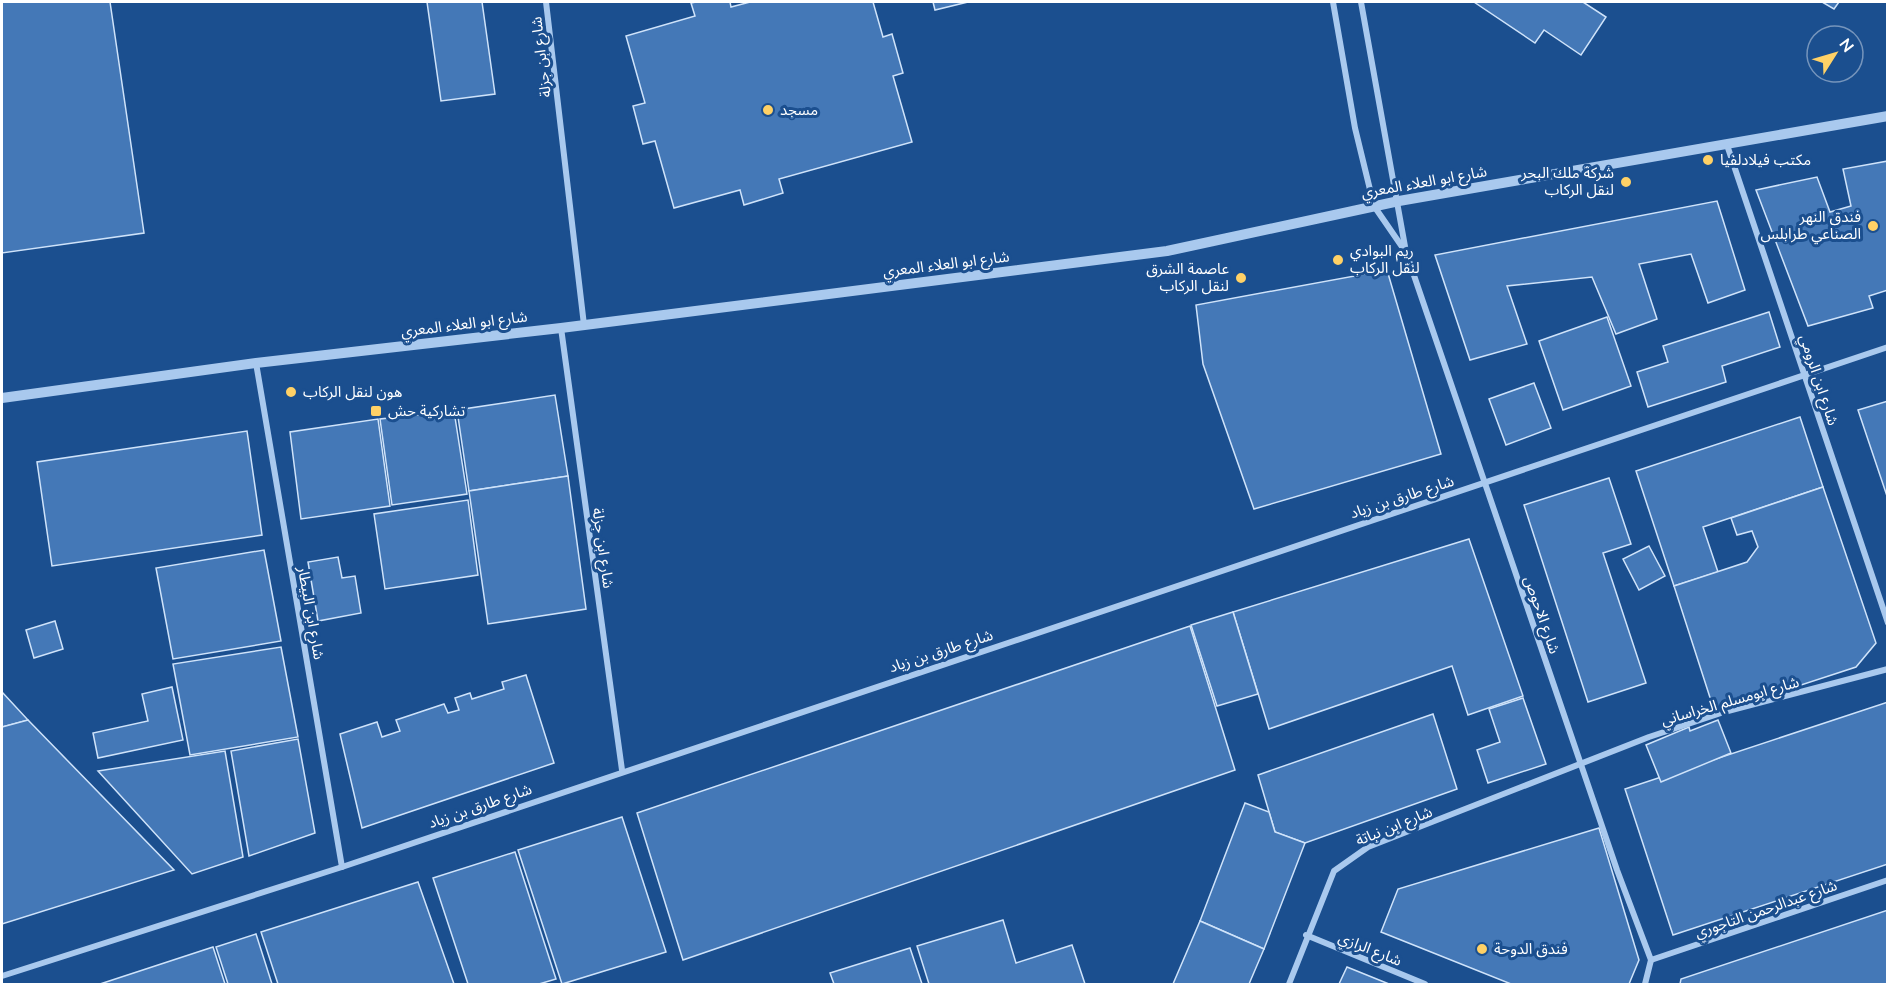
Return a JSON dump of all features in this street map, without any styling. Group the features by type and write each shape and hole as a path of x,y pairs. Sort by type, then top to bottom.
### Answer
{"street":[{"name":"شارع ابن جزلة","path":"546,2 584,325"},
{"path":"1333,2 1355,128 1374,206 1406,252"},
{"path":"1361,2 1370,63 1399,201 1406,252"},
{"name":"شارع ابو العلاء المعري","path":"2,398 256,363 561,328 1167,251 1399,201 1887,116"},
{"name":"شارع ابن الرومي","path":"1727,145 1887,623"},
{"name":"شارع الاحوص","path":"1406,252 1484,483 1651,960"},
{"name":"شارع ابن جزلة","path":"561,328 622,770"},
{"name":"شارع طارق بن زياد","path":"2,976 342,867 622,770 1887,347"},
{"name":"شارع ابن البيطار","path":"256,363 342,867"},
{"name":"شارع ابومسلم الخراساني","path":"1582,765 1649,737 1724,712 1887,669"},
{"name":"شارع ابن نباتة","path":"1289,984 1306,935 1334,871 1347,859 1368,847 1582,765"},
{"name":"شارع عبدالرحمن التاجوري","path":"1651,960 1887,880"},
{"name":"شارع الرازي","path":"1306,935 1425,984"},
{"path":"1645,984 1651,960"}],"building":[{"path":"2,2 110,2 144,233 2,253"},
{"path":"427,2 482,2 495,94 441,101"},
{"path":"730,2 731,7 750,2 873,2 883,37 892,34 903,73 893,76 912,142 779,179 783,193 744,205 740,190 674,208 655,141 643,144 633,106 645,103 626,36 695,16 691,3"},
{"path":"933,2 968,2 935,10"},
{"path":"1474,2 1583,2 1606,17 1581,55 1544,30 1535,43"},
{"path":"1822,2 1839,2 1834,9"},
{"path":"1888,161 1888,290 1869,296 1873,308 1808,326 1756,190 1817,177 1830,212 1851,206 1843,169"},
{"path":"1717,201 1745,290 1708,303 1691,254 1639,264 1657,319 1616,334 1592,277 1507,286 1527,344 1470,360 1435,255"},
{"path":"1387,270 1441,454 1254,509 1203,364 1196,305"},
{"path":"1769,312 1780,347 1722,366 1726,382 1648,407 1637,372 1668,362 1663,346"},
{"path":"1607,317 1631,386 1563,410 1539,341"},
{"path":"1534,383 1551,428 1506,445 1489,399"},
{"path":"555,395 568,476 469,491 457,410"},
{"path":"1888,401 1888,499 1858,410"},
{"path":"454,411 467,494 392,505 380,419"},
{"path":"1800,417 1823,487 1703,527 1718,572 1674,586 1636,471"},
{"path":"378,419 390,506 301,519 290,432"},
{"path":"247,431 262,535 52,566 37,462"},
{"path":"568,476 586,609 488,624 469,491"},
{"path":"1609,478 1631,544 1603,553 1646,683 1588,702 1524,505"},
{"path":"1823,487 1876,643 1856,667 1715,713 1674,586 1747,562 1758,547 1752,531 1737,535 1731,518"},
{"path":"468,500 478,575 385,589 374,514"},
{"path":"1469,539 1523,696 1468,715 1452,666 1269,729 1233,612"},
{"path":"1649,546 1665,576 1639,590 1623,559"},
{"path":"264,550 281,641 173,659 156,568"},
{"path":"338,557 342,578 355,576 361,613 318,621 308,562"},
{"path":"1233,612 1258,694 1217,706 1191,625"},
{"path":"55,621 63,649 34,658 26,630"},
{"path":"1190,626 1235,770 683,960 637,813"},
{"path":"281,647 298,737 190,755 173,664"},
{"path":"526,675 554,763 362,828 340,734 377,722 382,737 400,731 396,720 444,704 448,713 459,710 455,698 470,693 472,699 504,689 502,682"},
{"path":"172,687 183,740 98,758 93,733 148,721 142,694"},
{"path":"2,692 28,720 2,727"},
{"path":"1523,698 1546,764 1488,783 1477,750 1500,742 1489,709"},
{"path":"1888,702 1888,864 1673,935 1625,789"},
{"path":"1433,714 1457,789 1305,843 1275,832 1258,775"},
{"path":"28,720 174,870 2,924 2,727"},
{"path":"1718,720 1731,753 1661,782 1646,745 1689,727 1690,731"},
{"path":"298,739 315,833 249,856 231,751"},
{"path":"225,751 243,857 192,874 98,771"},
{"path":"1245,803 1269,812 1275,832 1305,843 1264,949 1200,921"},
{"path":"622,817 666,952 562,984 518,850"},
{"path":"1599,828 1639,960 1629,984 1511,984 1381,932 1398,889"},
{"path":"515,852 556,979 539,984 468,984 433,878"},
{"path":"418,882 454,984 278,984 261,932"},
{"path":"1888,910 1888,984 1680,984 1681,979"},
{"path":"1003,920 1016,963 1072,945 1085,984 929,984 917,946"},
{"path":"1200,921 1264,949 1249,984 1173,984"},
{"path":"256,934 272,984 228,984 216,947"},
{"path":"213,947 225,984 100,984"},
{"path":"910,948 922,984 834,984 830,973"},
{"path":"1347,967 1389,984 1339,984"}],"place":[{"name":"مسجد","path":"768,110"},
{"name":"مكتب فيلادلفيا","path":"1708,160"},
{"name":"شركة ملك البحر لنقل الركاب","path":"1626,182"},
{"name":"فندق النهر الصناعي طرابلس","path":"1873,226"},
{"name":"ريم البوادي لنقل الركاب","path":"1338,260"},
{"name":"عاصمة الشرق لنقل الركاب","path":"1241,278"},
{"name":"هون لنقل الركاب","path":"291,392"},
{"name":"تشاركية حش","path":"376,411"},
{"name":"فندق الدوحة","path":"1482,949"}]}
